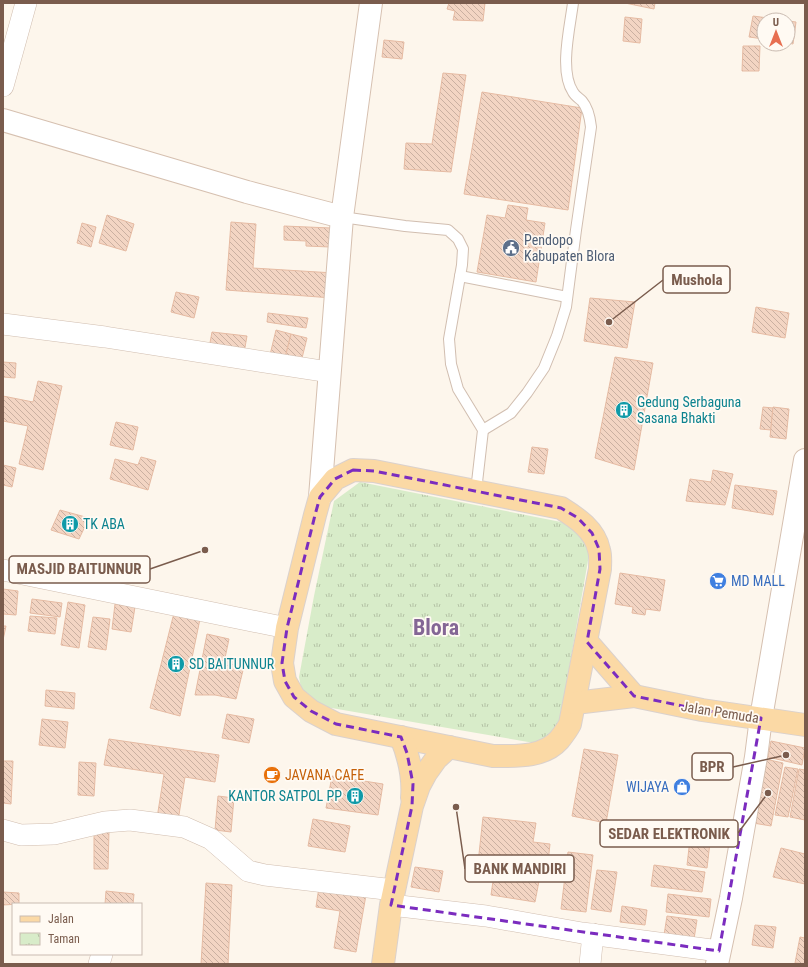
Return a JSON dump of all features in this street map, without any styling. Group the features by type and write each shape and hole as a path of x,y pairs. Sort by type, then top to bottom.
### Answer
{"main road":[{"path":"320,497 335,479 353,470 374,471 561,508 578,518 592,533 599,549 600,569 570,724 558,741 544,751 518,756 493,756 336,724 311,711 294,696 285,681 282,663 287,628 320,497 342,217 371,3"},
{"path":"3,120 247,192 342,217"},
{"path":"718,957 735,875 802,500 805,460"},
{"path":"587,642 634,696"},
{"name":"Jalan Pemuda","path":"574,703 634,696 702,710 805,725"},
{"path":"401,737 412,770 412,806"},
{"path":"383,964 392,897 412,806 419,786 426,773 436,759 449,747"}],"street":[{"path":"3,86 26,3"},
{"path":"3,324 105,337 329,372"},
{"path":"3,570 287,628"},
{"path":"3,830 21,835 54,834 105,822 130,820 184,827 211,839 248,871 392,897 486,916 718,957"},
{"path":"590,964 593,934"}],"lane":[{"path":"483,430 511,413 544,368 558,336 566,307 591,127 588,112 583,103 573,93 568,81 566,57 573,3"},
{"path":"342,217 405,226 448,230 458,239 462,249 460,276 450,339 451,364 458,389 483,430 476,491"},
{"path":"460,276 567,297"}],"highlighted area":[{"path":"353,470 374,471 561,508 578,518 592,533 599,549 600,569 587,642 634,696 702,710 761,718 719,951 391,905 412,806 413,784 407,753 401,737 336,724 311,711 294,697 285,681 282,663 287,628 320,497 335,479"}],"green space":[{"path":"360,482 566,523 583,538 589,555 559,726 549,737 534,743 314,705 302,693 299,677 334,501"}],"building":[{"path":"449,3 485,3 483,21 453,20 455,11 447,9"},
{"path":"625,3 655,3 654,9"},
{"path":"753,16 756,16 756,38 749,37"},
{"path":"625,17 642,19 640,43 623,41"},
{"path":"384,40 404,42 402,59 382,57"},
{"path":"743,46 756,46 756,52 760,52 759,71 742,71"},
{"path":"443,73 466,75 451,172 404,169 406,143 432,144"},
{"path":"482,92 582,108 568,210 464,194"},
{"name":"Pendopo Kabupaten Blora","path":"508,205 528,208 526,220 545,223 536,282 477,272 487,215 505,218"},
{"path":"107,215 134,224 126,251 99,243"},
{"path":"231,222 256,224 253,268 334,273 332,298 226,290"},
{"path":"82,223 96,227 91,247 77,243"},
{"path":"284,226 331,228 330,247 306,246 306,241 284,240"},
{"path":"176,292 199,297 194,318 171,312"},
{"path":"590,298 635,302 627,348 584,341"},
{"path":"756,307 789,313 785,338 752,332"},
{"path":"268,313 308,318 306,328 267,322"},
{"path":"276,330 291,334 284,362 269,359"},
{"path":"212,332 247,336 244,353 209,348"},
{"path":"291,334 307,338 300,366 284,362"},
{"name":"Gedung Serbaguna Sasana Bhakti","path":"615,357 653,363 634,470 595,458"},
{"path":"3,362 16,363 15,378 3,377"},
{"path":"38,381 62,386 43,470 19,464 28,426 3,421 3,396 33,402"},
{"path":"763,407 773,408 771,430 760,429"},
{"path":"773,407 789,409 786,439 770,437"},
{"path":"116,422 138,427 133,450 110,445"},
{"path":"532,447 548,449 544,474 528,472"},
{"path":"141,457 156,461 148,490 110,479 115,459 138,465"},
{"path":"3,465 16,468 12,487 3,485"},
{"path":"713,470 733,474 725,505 686,501 690,479 711,482"},
{"path":"735,485 777,491 773,515 732,508"},
{"name":"TK ABA","path":"60,510 89,518 79,539 51,530"},
{"path":"620,573 665,580 660,611 646,609 645,615 632,613 633,607 615,604"},
{"path":"3,589 18,591 16,615 3,614"},
{"path":"32,599 62,603 60,617 30,613"},
{"path":"68,602 85,605 79,648 61,645"},
{"path":"115,604 135,607 131,632 112,629"},
{"name":"SD BAITUNNUR","path":"174,613 200,619 180,716 150,708"},
{"path":"30,616 57,618 55,634 28,631"},
{"path":"93,617 110,619 106,650 88,647"},
{"path":"3,626 6,626 3,640"},
{"path":"207,634 229,639 225,658 245,662 236,699 215,695 195,695"},
{"path":"46,690 75,693 74,709 45,706"},
{"path":"227,714 254,719 249,743 222,738"},
{"path":"42,719 68,722 65,748 39,745"},
{"path":"109,739 219,755 215,782 185,777 178,821 157,818 164,774 104,765"},
{"path":"771,741 805,748 802,765 768,757"},
{"path":"584,749 618,755 606,823 572,816"},
{"path":"765,759 783,763 771,826 753,823"},
{"path":"3,761 13,761 11,804 3,803"},
{"path":"79,762 96,763 94,796 78,795"},
{"path":"785,767 798,769 788,817 775,815"},
{"path":"799,769 805,770 805,820 790,817"},
{"name":"KANTOR SATPOL PP","path":"332,776 383,784 378,815 326,808"},
{"path":"218,796 234,798 231,832 215,830"},
{"path":"483,817 536,823 533,842 550,844 547,871 478,863"},
{"path":"313,819 350,826 345,852 308,846"},
{"path":"94,831 109,831 108,869 94,869"},
{"path":"691,831 711,834 707,868 687,865"},
{"path":"781,848 805,854 805,884 773,877"},
{"path":"568,852 593,855 586,912 561,909"},
{"path":"654,865 705,872 702,892 651,886"},
{"path":"415,867 443,871 439,892 411,887"},
{"path":"597,870 617,872 611,912 591,909"},
{"path":"494,874 539,881 535,902 491,895"},
{"path":"206,883 232,885 228,964 201,964"},
{"path":"319,887 366,895 356,952 334,948 340,911 316,907"},
{"path":"106,891 134,894 133,903 105,903"},
{"path":"3,892 19,893 19,903 3,905"},
{"path":"668,894 711,899 709,917 666,912"},
{"path":"622,906 647,910 645,925 620,922"},
{"path":"667,916 697,920 694,939 664,935"},
{"path":"755,925 776,927 773,948 752,945"},
{"path":"800,937 805,938 805,964 795,963"}],"place":[{"name":"Pendopo Kabupaten Blora","path":"511,248"},
{"name":"Mushola","path":"609,322"},
{"name":"Gedung Serbaguna Sasana Bhakti","path":"624,410"},
{"name":"TK ABA","path":"70,524"},
{"name":"MASJID BAITUNNUR","path":"205,550"},
{"name":"MD MALL","path":"718,581"},
{"name":"SD BAITUNNUR","path":"176,664"},
{"name":"BPR","path":"786,755"},
{"name":"JAVANA CAFE","path":"272,775"},
{"name":"WIJAYA","path":"682,787"},
{"name":"SEDAR ELEKTRONIK","path":"768,793"},
{"name":"KANTOR SATPOL PP","path":"355,796"},
{"name":"BANK MANDIRI","path":"456,807"}],"district":[{"name":"Blora","path":"436,627"}]}
